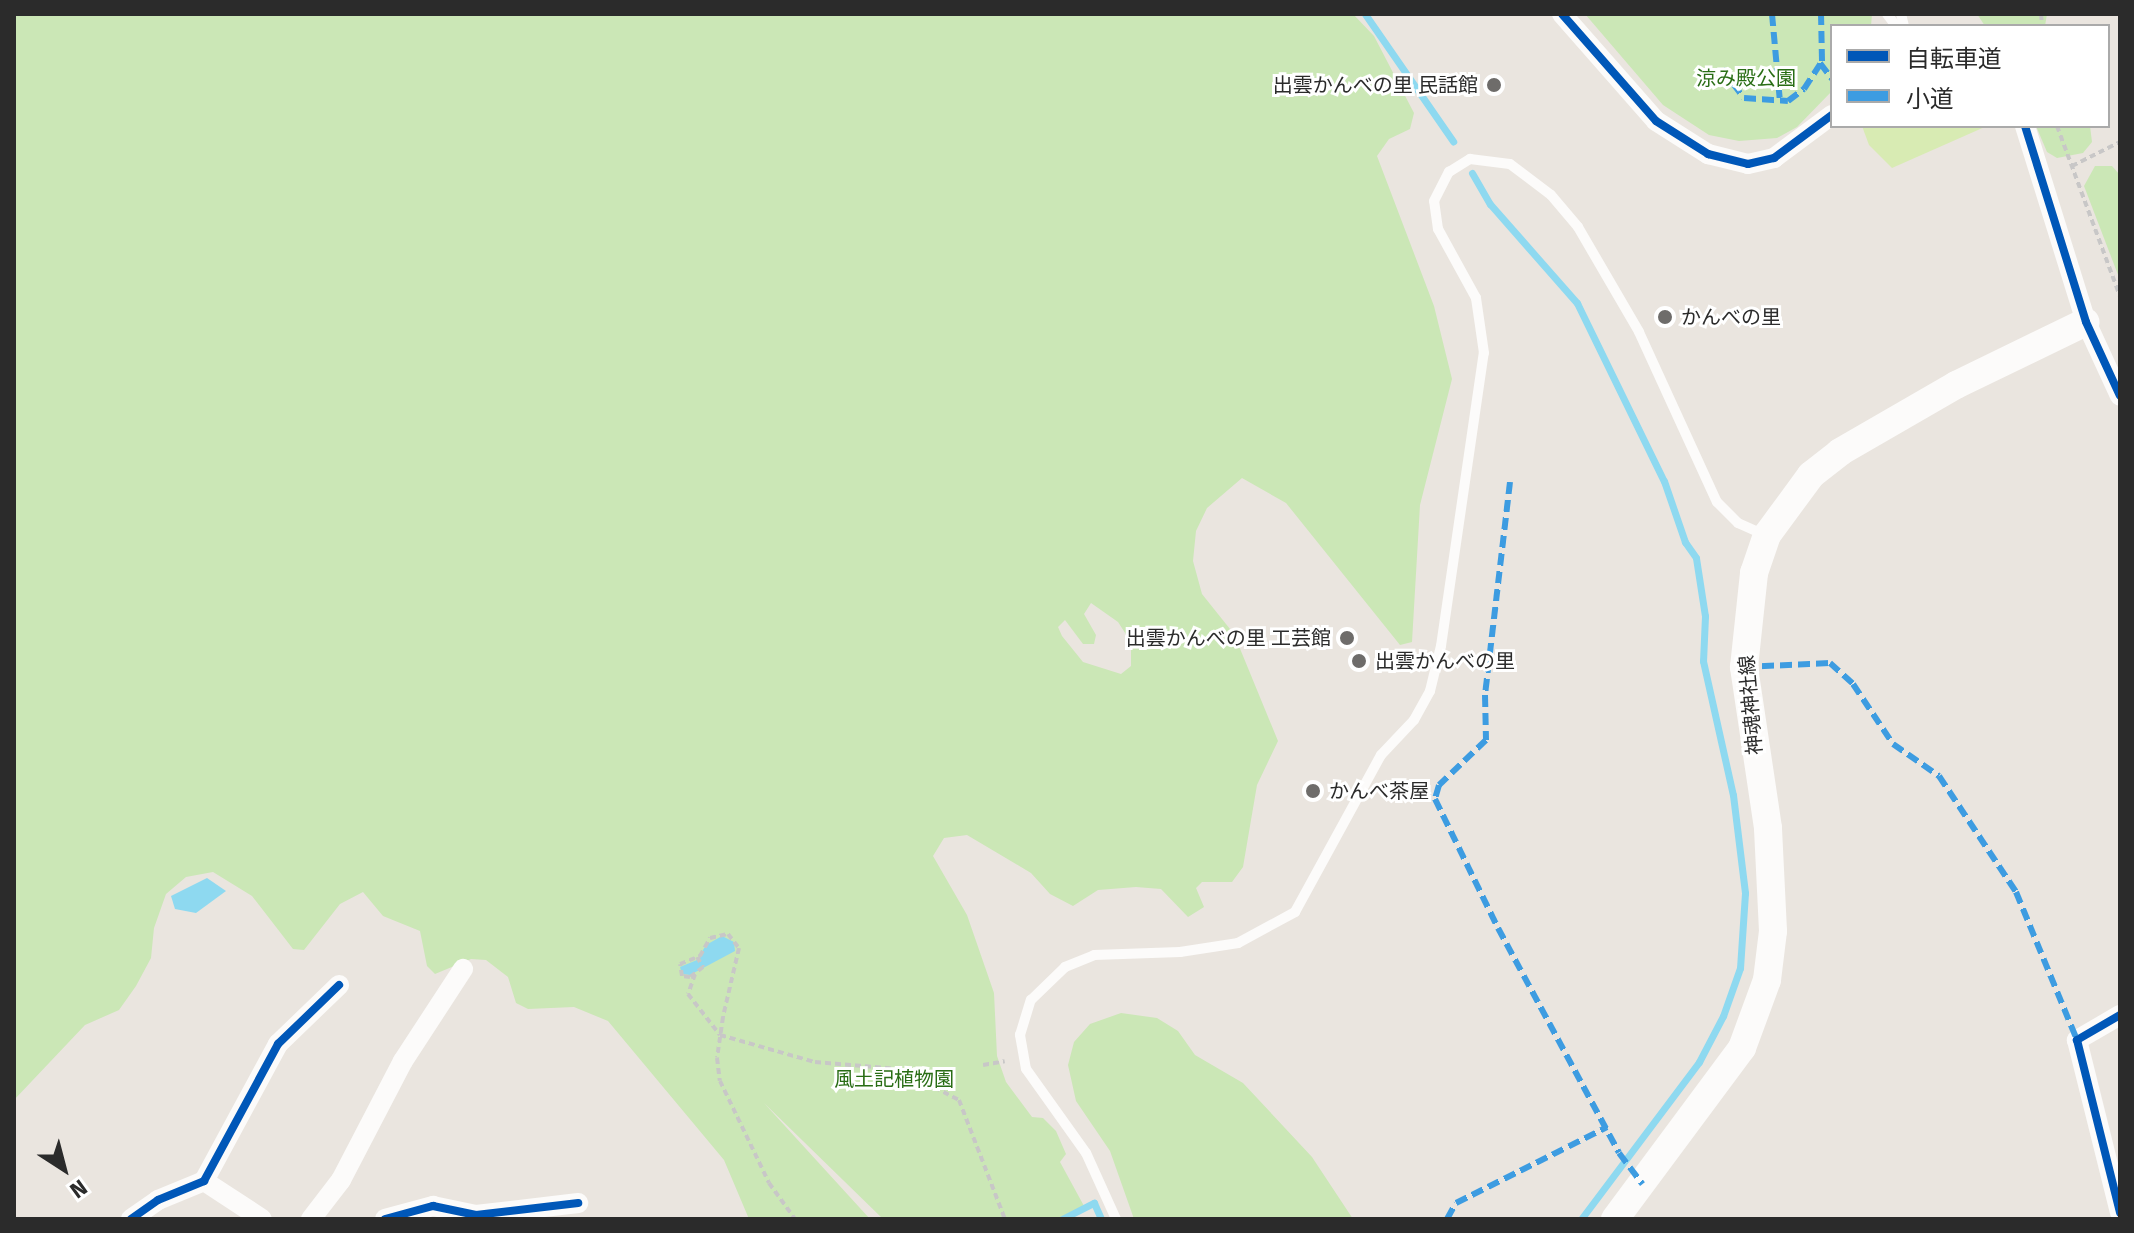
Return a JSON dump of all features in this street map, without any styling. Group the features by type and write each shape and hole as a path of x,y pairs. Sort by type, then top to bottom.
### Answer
{"main road":[{"name":"神魂神社線","path":"1615,1219 1742,1048 1767,980 1773,931 1768,828 1744,667 1754,573 1767,535 1811,475 1840,452 1956,385 2086,322"}],"street":[{"path":"1562,14 1656,121 1708,154 1748,164 1774,158 1830,116"},
{"path":"2026,128 2086,322 2120,396"},
{"path":"311,1219 341,1180 403,1061 463,969"},
{"path":"131,1219 158,1200 204,1181 278,1044 339,985"},
{"path":"2120,1015 2077,1040 2120,1213"},
{"path":"204,1181 262,1219"},
{"path":"385,1219 433,1206 476,1215 578,1203"}],"lane":[{"path":"1116,1219 1086,1153 1026,1069 1020,1035 1031,1000 1065,967 1094,955 1180,952 1238,943 1295,912 1381,755 1414,720 1430,691 1444,633 1484,353 1476,298 1438,229 1434,201 1449,172 1470,159 1510,164 1569,216 1632,319 1717,502 1738,523 1767,535"}],"path":[{"path":"2058,128 2120,296"},
{"path":"2071,167 2120,142"},
{"path":"695,974 682,976 678,968 697,957 703,944 721,933 728,934 739,948 720,1035 720,1081 769,1183 795,1219"},
{"path":"697,957 703,967 695,974 688,994 720,1035 815,1062 899,1069 959,1100 1005,1219"},
{"path":"983,1065 1005,1061"}],"green space":[{"name":"風土記植物園","path":"14,14 1353,14 1374,36 1414,113 1410,129 1389,139 1377,156 1434,306 1452,379 1420,505 1412,642 1400,645 1286,503 1242,478 1207,508 1196,531 1193,561 1202,594 1234,634 1278,741 1257,785 1243,867 1232,882 1202,882 1196,888 1204,907 1188,917 1161,889 1098,890 1073,906 1050,894 1031,873 967,835 944,838 933,856 967,915 994,993 997,1056 1006,1082 1032,1117 1043,1118 1056,1131 1066,1154 1060,1162 1084,1206 1057,1219 883,1219 764,1103 870,1219 749,1219 724,1160 608,1021 574,1007 528,1009 516,1003 508,977 486,960 471,959 435,974 427,966 420,931 383,916 363,892 340,904 304,950 293,949 252,896 213,872 186,877 166,894 154,928 151,958 119,1010 85,1025 14,1100","holes":["1091,603 1118,622 1131,642 1131,666 1121,674 1083,662 1058,627 1065,620 1083,644 1094,644 1096,635 1084,614"]},
{"name":"涼み殿公園","path":"1585,14 1872,14 1871,24 1830,24 1830,93 1797,127 1777,138 1739,141 1709,135 1663,105"},
{"path":"1977,14 2047,14 2045,24 1984,24"},
{"path":"1863,128 1982,128 1892,168 1869,145"},
{"path":"2037,128 2090,128 2092,142 2083,153 2057,158 2047,152"},
{"path":"2095,166 2112,166 2120,175 2120,280 2084,186"},
{"path":"1121,1013 1157,1018 1178,1031 1195,1055 1243,1083 1312,1157 1353,1219 1134,1219 1110,1151 1076,1101 1068,1065 1074,1042 1090,1024"}],"water":[{"path":"207,878 226,891 196,913 175,909 171,896"},
{"path":"722,936 734,942 735,951 690,975 682,974 680,967 697,960 706,945"}],"waterway":[{"path":"1365,14 1453,141"},
{"path":"1472,173 1490,204 1577,303 1664,481 1685,542 1696,558 1705,616 1703,661 1733,795 1745,893 1740,968 1723,1016 1699,1062 1581,1219"},
{"path":"1062,1219 1094,1203 1101,1219"}],"marked path":[{"path":"1772,14 1780,102"},
{"path":"1722,69 1744,98 1788,101 1804,89 1822,61 1821,14"},
{"path":"1820,63 1830,76"},
{"path":"1510,482 1485,695 1486,740 1439,785 1435,799 1498,928 1619,1153 1642,1184"},
{"path":"1744,667 1830,663 1853,684 1893,744 1939,776 2016,892 2077,1040"},
{"path":"1447,1219 1456,1203 1607,1127"}],"cycle path":[{"path":"1562,14 1656,121 1708,154 1748,164 1774,158 1830,116"},
{"path":"2026,128 2086,322 2120,396"},
{"path":"131,1219 158,1200 204,1181 278,1044 339,985"},
{"path":"2120,1015 2077,1040 2120,1213"},
{"path":"385,1219 433,1206 476,1215 578,1203"}],"place":[{"name":"出雲かんべの里 民話館","path":"1494,85"},
{"name":"かんべの里","path":"1665,317"},
{"name":"出雲かんべの里 工芸館","path":"1347,638"},
{"name":"出雲かんべの里","path":"1359,661"},
{"name":"かんべ茶屋","path":"1313,791"}]}
